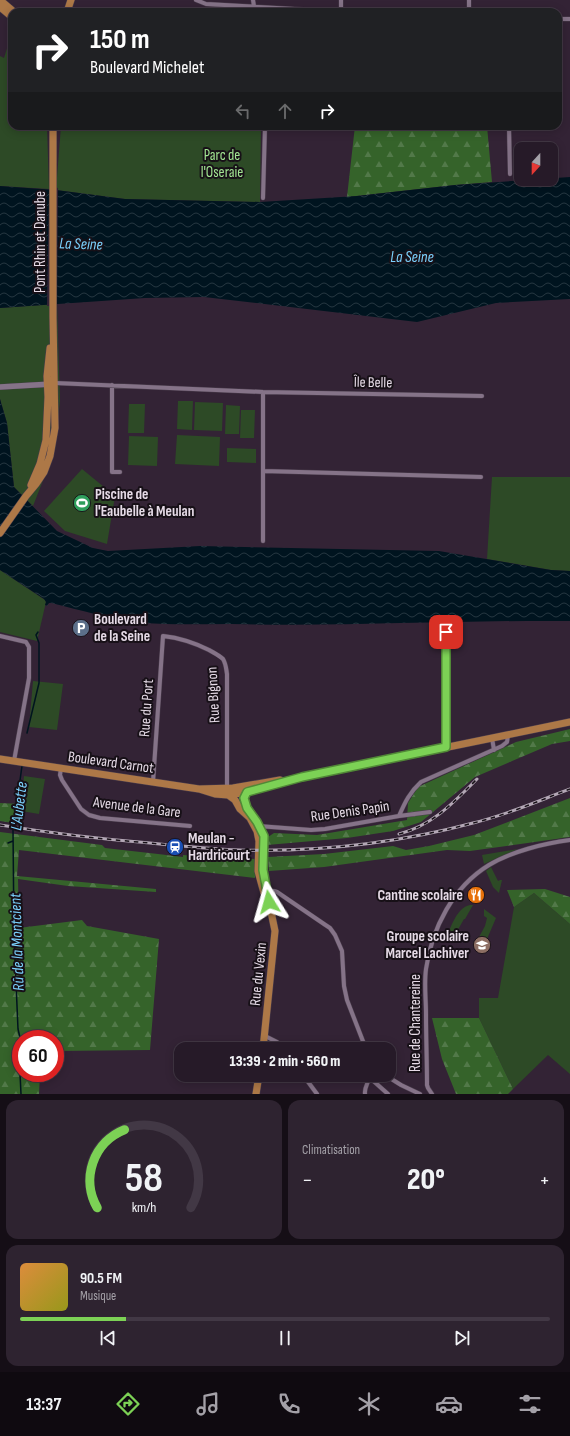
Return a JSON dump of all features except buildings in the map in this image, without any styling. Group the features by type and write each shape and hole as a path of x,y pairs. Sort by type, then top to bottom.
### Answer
{"main road":[{"path":"0,0 9,8"},
{"path":"0,7 8,14"},
{"name":"Pont Rhin et Danube","path":"0,534 26,496 44,451 51,384 53,316 53,130"},
{"path":"237,793 268,781 302,777 570,722"},
{"name":"Boulevard Carnot","path":"0,759 199,789 215,794 237,793"},
{"name":"Rue du Vexin","path":"237,793 240,808 264,836 263,870 266,892 275,929 264,1042"},
{"path":"256,1094 258,1082"}],"street":[{"path":"196,0 206,4 239,8"},
{"path":"263,198 266,130"},
{"path":"510,130 510,174"},
{"path":"2,387 51,384"},
{"name":"Île Belle","path":"51,384 112,385 263,392 482,396"},
{"path":"112,385 112,472 120,472"},
{"path":"263,392 263,541"},
{"path":"263,471 481,478"},
{"path":"446,632 446,747"},
{"path":"0,636 26,642 30,647 29,678 16,761"},
{"name":"Rue du Port","path":"152,782 163,636"},
{"name":"Rue Bignon","path":"163,636 186,639 220,656 224,660 227,674 237,793"},
{"name":"Rue Denis Papin","path":"257,826 311,830 325,829 399,816 405,801 412,790 421,782 506,744 508,735"},
{"path":"492,738 494,750"},
{"name":"Avenue de la Gare","path":"61,768 60,775 65,787 81,809 89,815 100,818 190,826"},
{"path":"399,816 430,812"},
{"name":"Rue de Chantereine","path":"432,1094 427,1084 425,979 432,939 440,922 450,904 463,887 490,864 541,845 570,840"},
{"path":"266,892 277,892 333,931 342,951 344,986 347,1000 363,1042"},
{"path":"265,1036 277,1042"},
{"path":"308,1082 317,1094"},
{"path":"364,1094 368,1082"},
{"path":"374,1082 388,1094"},
{"path":"396,1082 420,1094"}],"green space":[{"path":"8,45 8,130 47,130 49,189 0,186 0,56 4,58"},
{"name":"Parc de l'Oseraie","path":"61,130 261,130 260,202 125,199 56,190"},
{"path":"355,130 487,130 492,182 347,197"},
{"path":"57,304 60,400 55,450 33,506 14,487 7,423 0,399 0,308"},
{"path":"178,401 193,401 192,430 177,429"},
{"path":"195,402 223,403 222,431 194,430"},
{"path":"129,404 145,404 144,433 128,433"},
{"path":"226,405 240,406 239,434 225,434"},
{"path":"241,410 255,410 254,438 240,438"},
{"path":"177,435 220,437 219,466 175,464"},
{"path":"129,436 158,437 157,466 128,465"},
{"path":"227,448 256,449 256,463 227,462"},
{"name":"Piscine de l'Eaubelle à Meulan","path":"82,469 115,496 107,544 65,531 44,511"},
{"path":"492,477 570,477 570,571 551,570 487,559"},
{"path":"0,570 45,600 46,602 37,641 0,632"},
{"path":"33,681 63,684 57,730 29,727"},
{"path":"570,729 570,741 552,744 475,777 421,822 393,831 347,838 267,845 268,837 274,833 317,835 407,820 408,803 418,787 516,742"},
{"path":"24,776 45,779 39,814 21,811"},
{"path":"570,798 570,837 470,851 447,850 324,867 269,871 268,857 324,854 393,846 406,850 429,846 474,835"},
{"path":"0,803 21,804 19,812 13,823 0,821"},
{"path":"0,832 102,845 105,848 183,857 183,855 256,859 255,878 19,850 17,876 156,889 156,892 68,886 18,879 19,928 82,920 87,926 159,939 150,1050 64,1051 64,1030 12,1030 12,1082 40,1082 39,1094 0,1094"},
{"path":"518,849 484,864 482,855"},
{"path":"491,867 498,881 502,880 499,893 493,887 486,871"},
{"path":"545,889 570,897 570,924 534,893 514,907 507,890"},
{"path":"534,893 570,924 570,1074 548,1055 513,1089 479,1018 479,998 498,998 514,907"},
{"path":"473,905 451,942 445,940 458,914 465,907"},
{"path":"484,909 496,918 484,946 485,951 477,949 480,939 479,937 485,926 487,918 484,916"},
{"path":"432,1018 479,1018 513,1089 508,1094 456,1094 442,1059"}],"water":[{"name":"La Seine","path":"570,177 570,299 496,303 417,322 204,297 145,298 0,308 0,186 56,190 125,199 260,202 357,196 455,185 514,181 514,186 558,186 558,178"},
{"path":"0,399 7,423 14,487 57,531 93,548 108,551 200,546 439,551 551,570 570,571 570,621 485,621 316,625 165,624 120,620 51,603 47,606 45,605 46,602 44,599 0,570"}],"pier":[{"path":"49,187 58,188 57,306 47,306"}],"waterway":[{"name":"L'Aubette","path":"27,733 39,683 39,643 36,635 38,632"},
{"name":"Rû de la Montcient","path":"18,1030 14,936 13,830 22,766"},
{"name":"L'Aubette","path":"8,843 13,841"},
{"name":"Rû de la Montcient","path":"20,1082 21,1094"}],"railway":[{"path":"399,834 422,825 442,812 477,779"},
{"path":"0,825 93,838 206,848 240,850 328,848 387,841 445,830 486,820 522,808 570,789"}],"place":[{"name":"Piscine de l'Eaubelle à Meulan","path":"82,503"},
{"name":"Boulevard de la Seine","path":"81,628"},
{"name":"Meulan - Hardricourt","path":"175,847"},
{"name":"Cantine scolaire","path":"476,895"},
{"name":"Groupe scolaire Marcel Lachiver","path":"482,945"}],"route":[{"path":"269,902 263,873 264,836 257,822 246,806 244,798 247,792 302,777 446,747 446,632"}]}
